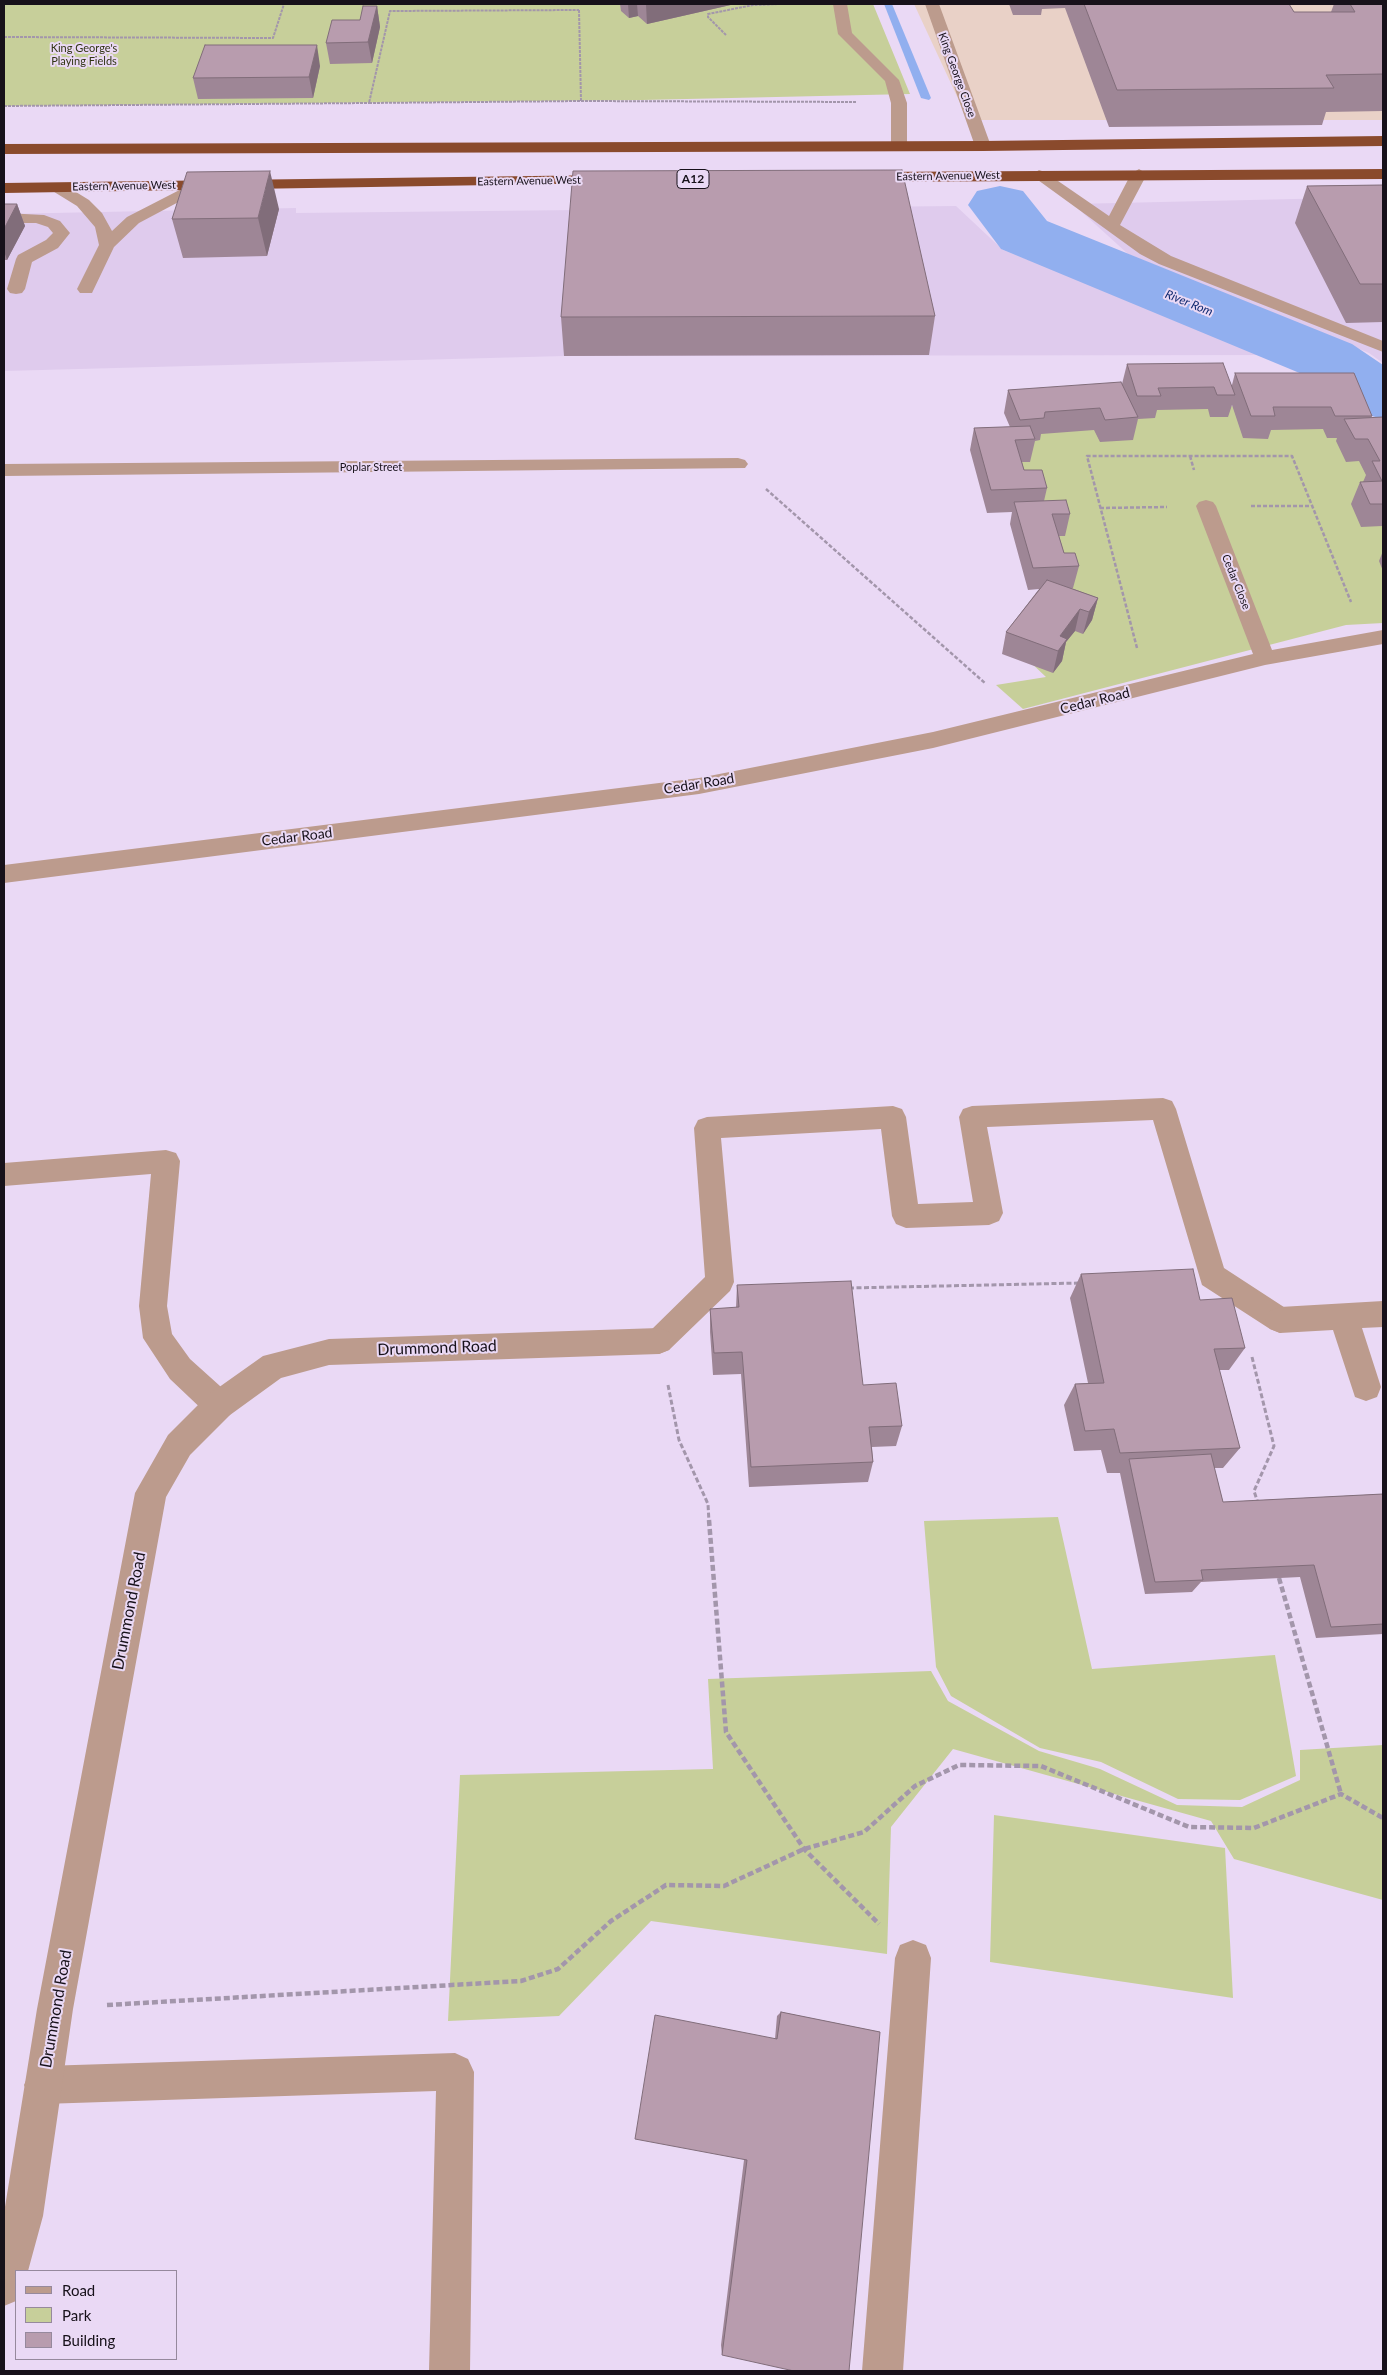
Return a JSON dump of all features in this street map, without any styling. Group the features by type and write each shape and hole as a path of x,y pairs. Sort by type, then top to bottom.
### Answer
{"highway":[{"path":"4,149 983,146 1383,141"},
{"name":"Eastern Avenue West","path":"851,177 1383,174"},
{"name":"Eastern Avenue West","path":"4,188 623,180"}],"street":[{"path":"840,4 845,34 892,80 899,103 898,146"},
{"name":"King George Close","path":"932,4 983,146"},
{"path":"1112,225 1139,174"},
{"path":"1039,175 1146,250 1165,260 1383,347"},
{"path":"86,289 107,245 133,220 196,186"},
{"path":"56,187 83,202 96,216 104,227 107,245"},
{"path":"4,218 38,218 54,224 62,233 52,244 24,259 16,289"},
{"name":"Poplar Street","path":"4,470 738,464"},
{"name":"Cedar Close","path":"1206,506 1265,658"},
{"name":"Cedar Road","path":"4,874 700,786 933,740 1265,658 1383,637"},
{"path":"659,1341 720,1282 708,1128 893,1117 906,1216 989,1212 972,1117 1163,1109 1212,1276 1280,1320 1383,1314"},
{"path":"4,1175 166,1160 153,1306 158,1338 180,1369 218,1405"},
{"path":"1344,1317 1366,1387"},
{"name":"Drummond Road","path":"4,2286 23,2216 55,2009 151,1493 179,1445 218,1405 273,1366 329,1352 659,1341"},
{"path":"882,2371 913,1958"},
{"path":"43,2085 455,2072 450,2371"}],"path":[{"path":"4,37 273,38 284,4"},
{"path":"726,35 708,17 708,14 753,5 770,6 780,4"},
{"path":"369,103 390,11 579,10 581,101"},
{"path":"4,106 581,101 899,103"},
{"path":"738,464 1024,718"},
{"path":"840,1289 1090,1283"},
{"path":"1258,1506 1254,1491 1274,1446 1243,1320 1280,1320"},
{"path":"659,1341 679,1440 708,1504 726,1732 804,1849 913,1958"},
{"path":"1279,1578 1342,1794 1383,1818"},
{"path":"55,2009 521,1981 558,1969 611,1921 666,1885 724,1886 804,1849 864,1832 914,1786 959,1765 1041,1766 1189,1827 1254,1828 1342,1794"}],"shaded area":[{"path":"914,4 1383,4 1383,120 968,120"},
{"path":"1383,197 1383,363 1369,353 1128,254 1073,204"},
{"path":"956,206 1003,250 1273,355 564,356 4,371 4,214 296,208 296,213"}],"green space":[{"name":"King George's Playing Fields","path":"4,4 873,4 910,94 642,100 4,106"},
{"path":"1164,401 1334,414 1383,465 1383,623 1346,625 1023,709 996,685 1046,677 1027,659 1050,583 993,470 1017,430"},
{"path":"1058,1517 1092,1669 1275,1655 1296,1776 1240,1800 1178,1799 1101,1762 1040,1748 951,1696 936,1667 924,1521"},
{"path":"931,1671 948,1701 1039,1751 1100,1769 1177,1805 1242,1807 1300,1780 1300,1750 1383,1745 1383,1900 1234,1859 1211,1821 953,1749 891,1827 887,1954 651,1921 559,2016 448,2021 460,1775 713,1769 708,1679"},
{"path":"994,1815 1225,1848 1233,1998 990,1962"}],"building":[{"path":"1084,4 1289,4 1294,12 1355,12 1350,4 1383,4 1383,74 1326,75 1334,88 1117,90"},
{"path":"363,6 377,6 368,42 326,43 332,20 360,20"},
{"path":"205,45 317,45 309,77 193,78"},
{"path":"902,170 935,316 561,317 573,171"},
{"path":"270,171 258,218 172,219 187,172"},
{"path":"1383,185 1383,284 1360,284 1307,186"},
{"path":"4,204 17,204 4,229"},
{"path":"1223,363 1235,395 1217,395 1214,387 1158,388 1161,396 1137,396 1127,364"},
{"path":"1235,373 1354,373 1372,416 1335,416 1331,407 1273,407 1275,416 1251,416"},
{"path":"1121,382 1138,417 1105,420 1100,408 1045,412 1044,418 1020,420 1008,390"},
{"path":"1383,417 1383,504 1370,504 1360,482 1382,481 1372,461 1380,461 1368,439 1355,439 1344,419"},
{"path":"1030,426 1035,439 1015,440 1024,470 1042,470 1047,488 991,490 974,428"},
{"path":"1066,500 1070,514 1052,514 1064,553 1075,553 1079,566 1033,568 1014,502"},
{"path":"1047,580 1098,598 1089,612 1080,609 1060,636 1067,639 1058,651 1006,632"},
{"path":"1193,1269 1200,1300 1232,1298 1245,1348 1214,1349 1240,1448 1120,1453 1114,1429 1085,1431 1075,1384 1104,1383 1081,1274"},
{"path":"851,1281 863,1385 896,1383 902,1426 869,1427 873,1462 751,1467 742,1352 714,1353 710,1309 739,1307 737,1285"},
{"path":"1211,1454 1223,1502 1383,1494 1383,1624 1331,1627 1314,1565 1201,1570 1203,1580 1155,1582 1129,1459"},
{"path":"781,2012 880,2032 849,2371 794,2371 722,2355 747,2160 635,2139 655,2015 777,2039"}],"waterway":[{"name":"River Rom","path":"888,4 926,98"},
{"name":"River Rom","path":"1000,205 1024,235 1327,359 1383,397"}]}
